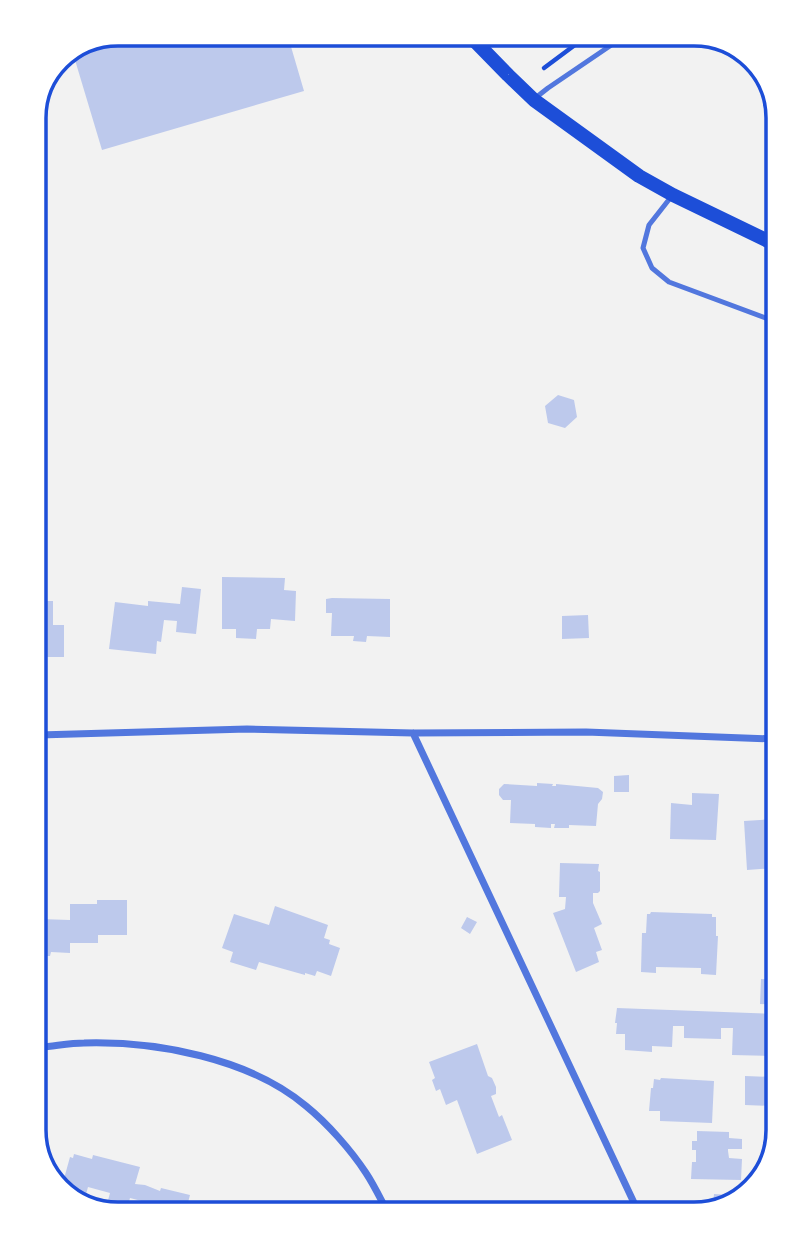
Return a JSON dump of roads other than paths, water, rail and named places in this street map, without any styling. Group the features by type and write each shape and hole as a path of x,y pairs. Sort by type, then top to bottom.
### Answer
{"main road":[{"path":"480,46 534,100 629,169 673,195 766,240"}],"street":[{"path":"45,735 247,729 413,733 586,732 766,739"},
{"path":"413,733 634,1202"},
{"path":"45,1047 83,1043 142,1045 181,1051 220,1060 278,1086 306,1106 339,1139 365,1172 382,1202"}],"lane":[{"path":"534,100 610,46"},
{"path":"673,195 649,225 643,248 652,268 669,282 766,318"}]}
